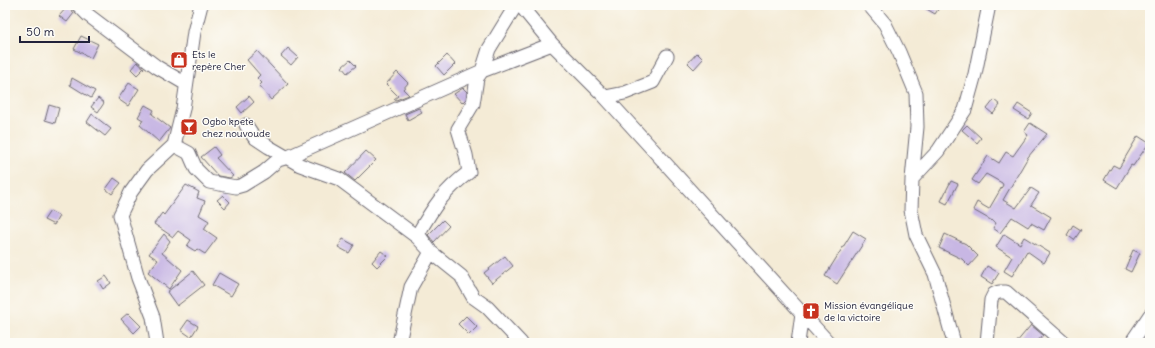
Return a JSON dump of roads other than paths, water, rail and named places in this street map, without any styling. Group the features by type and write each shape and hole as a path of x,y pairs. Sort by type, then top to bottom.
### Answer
{"street":[{"path":"78,5 89,10 157,67 186,84"},
{"path":"157,343 153,317 138,278 120,215 135,186 147,170 174,145 183,109 194,32 201,5"},
{"path":"869,5 885,24 899,52 916,93 917,139 912,179 911,210 916,235 935,274 954,343"},
{"path":"912,179 938,151 965,110 975,74 990,5"},
{"path":"431,252 418,234 434,206 445,192 468,172 466,155 458,130 473,104 477,78 482,71 489,49 520,6 552,44 604,97 829,343"},
{"path":"174,145 189,153 196,169 209,182 236,186 243,185 264,172 278,160 288,157 482,71 552,44"},
{"path":"604,97 626,94 653,82 667,56"},
{"path":"246,125 254,137 288,157 300,166 339,180 417,238 431,252 461,276 473,297 487,307 521,343"},
{"path":"399,343 411,287 431,252"},
{"path":"987,343 991,300 994,294 1000,292 1006,292 1064,343"},
{"path":"798,343 802,314"},
{"path":"1130,343 1150,315"}],"place":[{"name":"Ets le repère Cher","path":"179,60"},
{"name":"Ogbo kpete chez nouvoude","path":"189,127"},
{"name":"Mission évangélique de la victoire","path":"811,311"}]}
